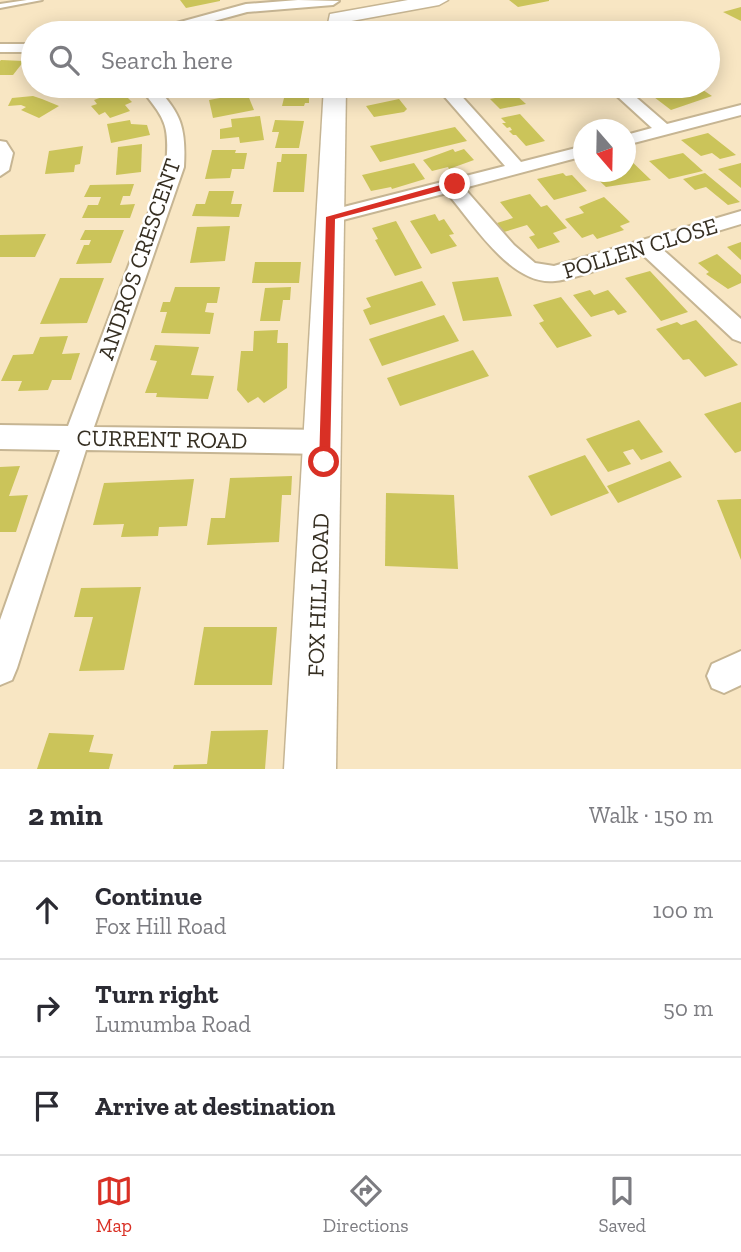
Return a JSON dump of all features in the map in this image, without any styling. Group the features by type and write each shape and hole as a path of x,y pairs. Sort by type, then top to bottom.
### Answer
{"main road":[{"path":"335,13 439,0"},
{"name":"FOX HILL ROAD","path":"310,769 335,98"}],"street":[{"path":"199,21 246,8 335,13"},
{"path":"0,48 21,48"},
{"name":"ANDROS CRESCENT","path":"0,668 77,438 175,167 177,138 174,120 158,98"},
{"path":"455,98 517,167"},
{"path":"628,98 664,130"},
{"path":"636,137 741,110"},
{"path":"0,146 4,153 0,170"},
{"path":"331,217 573,153"},
{"name":"POLLEN CLOSE","path":"451,185 507,250 529,270 554,274 648,248 741,217"},
{"path":"648,248 741,333"},
{"name":"CURRENT ROAD","path":"0,437 324,442"}],"lane":[{"path":"0,6 39,0"}],"building":[{"path":"180,0 220,0 220,1 186,8"},
{"path":"509,0 549,0 549,1 518,7"},
{"path":"741,7 741,21 723,12"},
{"path":"1,60 21,61 13,75 0,75"},
{"path":"12,98 38,98 59,106 39,118 21,110 26,107 21,105 8,106"},
{"path":"128,98 132,102 125,105 130,111 110,118 105,112 99,115 91,106 97,104 94,100"},
{"path":"249,98 254,110 213,118 209,100"},
{"path":"284,98 309,98 309,103 304,106 282,106"},
{"path":"519,98 526,104 500,109 490,99"},
{"path":"655,98 706,98 671,110"},
{"path":"399,99 407,109 404,112 374,117 366,106"},
{"path":"520,114 545,141 526,146 509,131 512,130 510,127 507,128 502,123 506,123 501,118"},
{"path":"260,116 264,140 240,143 239,137 220,139 220,129 232,127 231,119"},
{"path":"130,120 131,124 147,125 150,135 111,143 107,124"},
{"path":"275,120 304,121 299,148 275,148 279,132 272,132"},
{"path":"455,127 467,141 380,162 370,146"},
{"path":"708,133 736,155 720,159 712,153 701,156 681,140"},
{"path":"142,144 141,172 116,175 118,147"},
{"path":"83,146 80,164 75,165 74,172 45,174 49,151"},
{"path":"453,149 455,152 464,149 474,160 449,169 448,167 432,171 423,160"},
{"path":"212,150 247,153 244,169 232,169 230,178 205,179"},
{"path":"683,153 703,171 669,179 649,161"},
{"path":"282,154 307,154 304,192 273,192 277,162 281,162"},
{"path":"414,163 425,179 392,189 371,191 362,175"},
{"path":"741,163 741,188 718,169"},
{"path":"636,166 651,180 606,187 601,182 636,182"},
{"path":"563,173 566,176 572,175 573,182 579,182 587,191 554,200 537,179"},
{"path":"705,173 740,202 728,205 706,187 695,190 683,179"},
{"path":"134,184 130,196 123,196 120,205 135,204 130,218 82,218 88,205 98,205 101,197 84,197 90,185"},
{"path":"209,191 234,191 231,204 242,204 239,217 192,216 196,204 205,204"},
{"path":"530,194 541,207 547,205 567,228 553,233 560,242 538,249 529,237 535,235 527,225 504,232 497,223 513,218 500,202"},
{"path":"604,197 630,222 620,226 624,230 597,239 593,234 582,238 565,219 584,213 579,207"},
{"path":"435,214 439,221 444,219 454,234 449,235 457,246 431,254 410,221"},
{"path":"396,221 422,268 395,276 375,240 378,239 372,228"},
{"path":"230,226 225,261 190,263 197,227"},
{"path":"85,230 124,230 111,263 76,264 84,245 89,245 91,240 80,240"},
{"path":"46,234 35,257 0,257 0,235"},
{"path":"741,242 741,260 727,247"},
{"path":"717,254 741,275 741,283 728,289 706,274 709,272 698,263"},
{"path":"255,262 301,262 299,283 252,283"},
{"path":"650,271 688,312 661,321 625,278"},
{"path":"498,277 512,316 463,321 452,282"},
{"path":"60,278 104,278 87,323 40,324"},
{"path":"422,281 436,305 370,325 363,310 371,307 366,298"},
{"path":"175,287 220,287 217,303 207,303 205,312 214,313 210,334 161,333 167,312 160,312 163,302 170,302"},
{"path":"291,287 290,300 283,300 280,321 260,321 265,288"},
{"path":"590,290 594,295 608,290 627,312 618,315 614,310 591,317 573,295"},
{"path":"561,297 592,336 557,348 539,323 544,321 533,305"},
{"path":"444,315 459,341 382,366 369,339"},
{"path":"696,320 738,365 705,377 689,359 683,360 656,329 677,322 681,325"},
{"path":"278,330 277,343 288,343 287,388 264,403 258,397 248,403 237,390 241,351 253,351 254,331"},
{"path":"68,336 62,354 80,353 71,380 52,380 48,390 18,391 22,381 1,381 13,355 33,354 40,337"},
{"path":"155,345 199,347 191,375 214,376 208,399 156,397 157,393 145,393 157,361 150,360"},
{"path":"473,350 489,376 400,406 387,378"},
{"path":"741,402 741,451 735,453 704,414"},
{"path":"639,420 663,452 641,460 633,449 623,452 631,464 608,472 586,439"},
{"path":"585,455 609,493 551,516 528,476"},
{"path":"670,461 682,477 618,503 607,486"},
{"path":"20,466 9,496 28,495 16,532 0,532 0,467"},
{"path":"292,476 291,495 282,495 279,542 207,545 211,518 225,518 230,478"},
{"path":"194,479 187,526 159,527 158,536 121,537 124,524 93,525 104,483"},
{"path":"386,493 454,495 458,569 385,566"},
{"path":"741,499 741,560 717,500"},
{"path":"141,587 124,670 79,671 93,617 74,617 81,588"},
{"path":"204,627 277,627 272,685 194,685"},
{"path":"268,730 265,769 173,769 174,765 207,764 211,731"},
{"path":"49,733 94,735 89,752 113,754 109,769 37,769"}],"route":[{"path":"324,462 331,217 455,184"}]}
